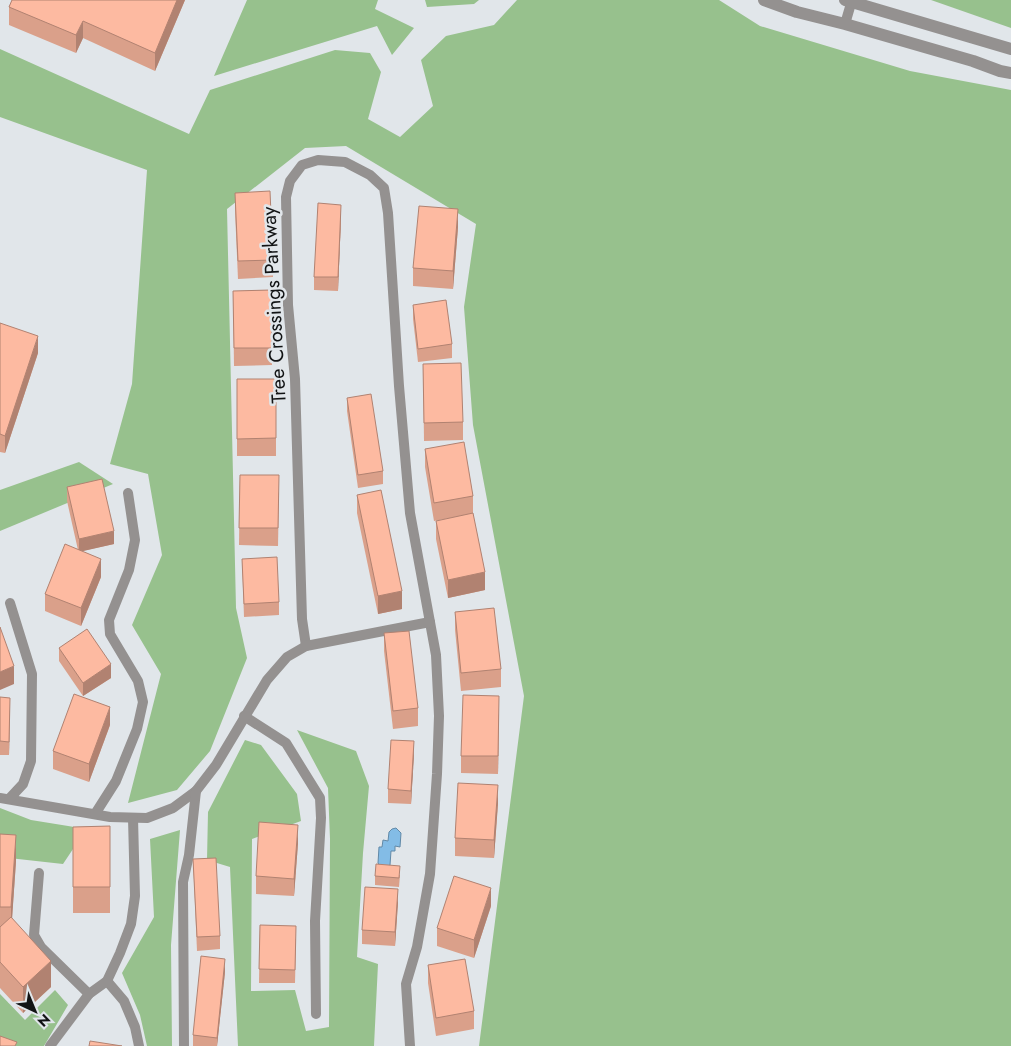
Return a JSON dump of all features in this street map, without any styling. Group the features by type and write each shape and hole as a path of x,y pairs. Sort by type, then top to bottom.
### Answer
{"street":[{"path":"764,0 797,12 1011,73"},
{"path":"844,24 850,1 1011,49"},
{"name":"Tree Crossings Parkway","path":"306,646 302,619 295,379 288,305 286,197 290,181 302,165 318,160 345,162 370,175 384,188 388,213 399,386 410,513 436,655 438,774 430,874 416,947 406,984 410,1046"},
{"path":"95,814 116,781 137,729 143,702 138,681 110,634 109,620 129,570 135,540 128,493"},
{"path":"5,798 23,784 31,761 32,674 10,603"},
{"path":"5,798 110,817 147,818 173,808 196,791 216,766 266,680 287,657 306,646 430,622"},
{"path":"244,716 286,743 320,798 321,818 315,921 316,1014"},
{"path":"184,1046 183,882 189,855 196,791"},
{"path":"50,1046 88,994 106,981 131,924 136,896 133,818"},
{"path":"39,873 34,935 41,948 88,994"},
{"path":"106,981 124,1001 135,1027 139,1046"}],"green space":[{"path":"247,0 378,0 375,9 414,28 392,55 377,26 214,76"},
{"path":"425,0 479,0 474,4 427,7"},
{"path":"517,0 719,0 760,26 910,71 1011,90 1011,1046 479,1046 524,696 473,425 464,307 476,224 346,146 305,148 227,209 236,608 247,658 210,751 177,790 128,803 161,674 132,625 162,555 148,474 110,464 132,384 147,170 0,117 0,49 189,134 210,90 335,50 370,53 381,72 368,119 400,137 433,106 421,60 446,36 494,25"},
{"path":"931,0 1011,0 1011,28"},
{"path":"79,462 113,484 0,531 0,490"},
{"path":"297,730 356,751 369,786 357,957 378,964 374,1046 238,1046 230,867 207,860 208,812 245,740 261,745 297,794 301,821 252,839 251,991 295,990 306,1031 329,1027 330,839 328,788"},
{"path":"0,808 31,820 99,831 98,847 73,849 63,864 0,857"},
{"path":"180,830 171,945 172,1046 147,1046 140,1015 122,973 154,917 150,839"},
{"path":"55,990 68,1005 44,1046 0,1046 0,994 25,1020"}],"water":[{"path":"396,828 401,833 400,847 395,846 395,851 391,851 390,865 388,867 380,866 378,863 379,847 382,847 383,840 388,841 389,832"}],"building":[{"path":"12,0 177,0 155,53 83,21 76,35 9,7"},
{"path":"270,191 273,260 238,261 235,193"},
{"path":"318,203 341,205 338,277 314,277"},
{"path":"419,206 458,209 453,271 413,268"},
{"path":"271,290 272,348 234,348 233,291"},
{"path":"446,300 452,344 418,349 413,305"},
{"path":"0,323 38,336 5,436 0,434"},
{"path":"461,363 463,422 424,423 423,364"},
{"path":"237,379 276,379 276,438 237,439"},
{"path":"371,394 383,471 358,475 347,398"},
{"path":"464,442 473,496 434,503 425,449"},
{"path":"240,475 279,475 278,528 239,528"},
{"path":"102,479 114,531 79,539 67,487"},
{"path":"381,490 402,591 378,596 357,495"},
{"path":"473,513 485,572 448,580 436,521"},
{"path":"65,544 101,559 81,608 45,594"},
{"path":"277,557 279,602 244,604 242,559"},
{"path":"494,608 501,669 461,673 455,612"},
{"path":"0,627 14,666 0,672"},
{"path":"87,629 111,664 83,683 59,648"},
{"path":"409,631 418,708 393,711 384,633"},
{"path":"74,694 110,707 89,764 53,751"},
{"path":"463,695 499,696 498,756 461,756"},
{"path":"0,697 10,698 9,742 0,741"},
{"path":"391,740 414,741 411,791 388,789"},
{"path":"458,783 498,785 494,840 455,838"},
{"path":"259,822 298,825 294,879 256,876"},
{"path":"110,826 110,887 73,887 73,827"},
{"path":"0,834 16,835 11,907 0,907"},
{"path":"216,858 220,936 197,937 193,859"},
{"path":"376,864 400,866 399,878 375,876"},
{"path":"454,876 491,888 474,940 437,928"},
{"path":"365,887 398,889 395,932 362,930"},
{"path":"11,917 51,961 23,987 0,962 0,927"},
{"path":"260,925 296,926 295,970 259,969"},
{"path":"201,956 225,959 217,1038 193,1035"},
{"path":"465,959 474,1011 436,1018 428,965"},
{"path":"0,1036 17,1042 15,1046 0,1046"},
{"path":"90,1041 122,1046 89,1046"}]}
